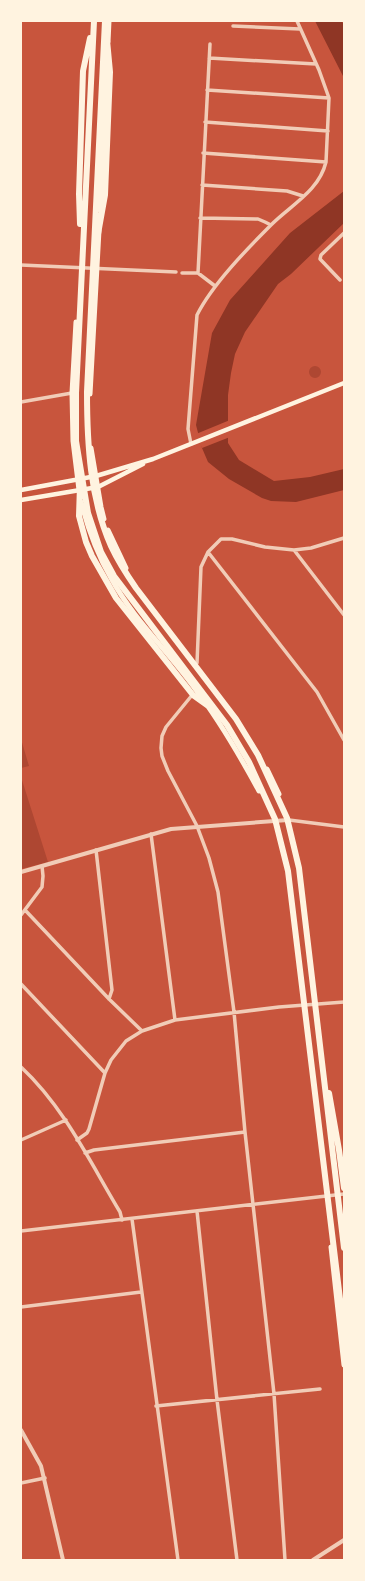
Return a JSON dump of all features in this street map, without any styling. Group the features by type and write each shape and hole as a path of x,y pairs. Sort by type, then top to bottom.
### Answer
{"highway":[{"path":"93,21 76,392 76,441 88,513 101,552 114,576 227,725 249,762 275,819 288,871 344,1332"},
{"path":"105,21 110,72 105,187 94,259 87,392 87,440 98,508 111,547 123,569 236,719 258,755 273,784 287,818 299,868 344,1248"},
{"path":"80,470 79,516 86,542 92,556 116,598 186,687 195,692 206,705"},
{"path":"318,1034 340,1150 344,1188"}],"main road":[{"path":"93,21 72,393 72,441 77,480 84,514 92,538 111,579 195,692"},
{"path":"109,21 90,392 90,440 101,507 107,529 126,567 137,585 238,717 260,754 274,782 289,820 301,867 342,1194 344,1225"},
{"path":"21,490 96,476 153,459 344,383"},
{"path":"21,500 98,487 153,459"},
{"path":"206,705 223,728 245,764 273,820 286,870 344,1365"}],"street":[{"path":"191,444 188,435 197,315 215,286 271,225 313,188 324,170 326,162 329,98 324,81 297,21"},
{"path":"233,26 300,29"},
{"path":"198,273 203,153 210,44"},
{"path":"209,58 316,64"},
{"path":"207,90 329,98"},
{"path":"205,122 328,131"},
{"path":"203,153 326,162"},
{"path":"202,185 287,191 303,196"},
{"path":"200,218 258,220 271,225"},
{"path":"340,280 320,259 321,255 344,233"},
{"path":"21,265 176,272"},
{"path":"182,272 198,273 215,286"},
{"path":"21,402 72,393"},
{"path":"197,663 201,566 208,552 221,539 232,539 265,547 294,550 311,548 344,538"},
{"path":"294,550 344,615"},
{"path":"208,552 317,692 344,740"},
{"path":"195,692 166,727 162,736 161,748 162,756 168,771 197,826 209,858 218,892 234,1012 245,1132 274,1394 285,1560"},
{"path":"21,872 172,829 273,820 289,820 344,827"},
{"path":"151,834 175,1020"},
{"path":"96,850 112,990 109,999"},
{"path":"21,915 42,887 42,866"},
{"path":"25,910 109,999 142,1030"},
{"path":"21,984 105,1072"},
{"path":"77,1140 87,1133 89,1129 105,1072 116,1052 126,1041 142,1030 175,1020 318,1003 344,1002"},
{"path":"22,1069 36,1080 66,1120 120,1212 122,1220"},
{"path":"21,1140 66,1120"},
{"path":"85,1153 94,1150 245,1132"},
{"path":"21,1231 342,1194"},
{"path":"197,1211 217,1400 237,1560"},
{"path":"132,1219 156,1406 178,1560"},
{"path":"21,1307 141,1292"},
{"path":"156,1406 320,1389"},
{"path":"21,1430 41,1466 45,1478 63,1560"},
{"path":"21,1441 27,1440"},
{"path":"21,1483 45,1478"},
{"path":"313,1560 344,1540"}],"shaded area":[{"path":"315,21 342,21 344,26 344,78"},
{"path":"344,191 344,223 291,274 278,284 245,332 235,354 228,395 228,443 239,460 274,481 310,477 344,469 344,490 296,502 271,501 262,498 229,479 208,462 202,448 196,425 212,333 230,300 290,233"},
{"path":"315,366 319,368 321,372 319,376 315,378 311,376 309,372 311,368"},
{"path":"21,739 29,766 21,768"},
{"path":"21,777 48,862 21,869"}],"pier":[{"path":"230,420 230,437 202,448 196,434"}]}
